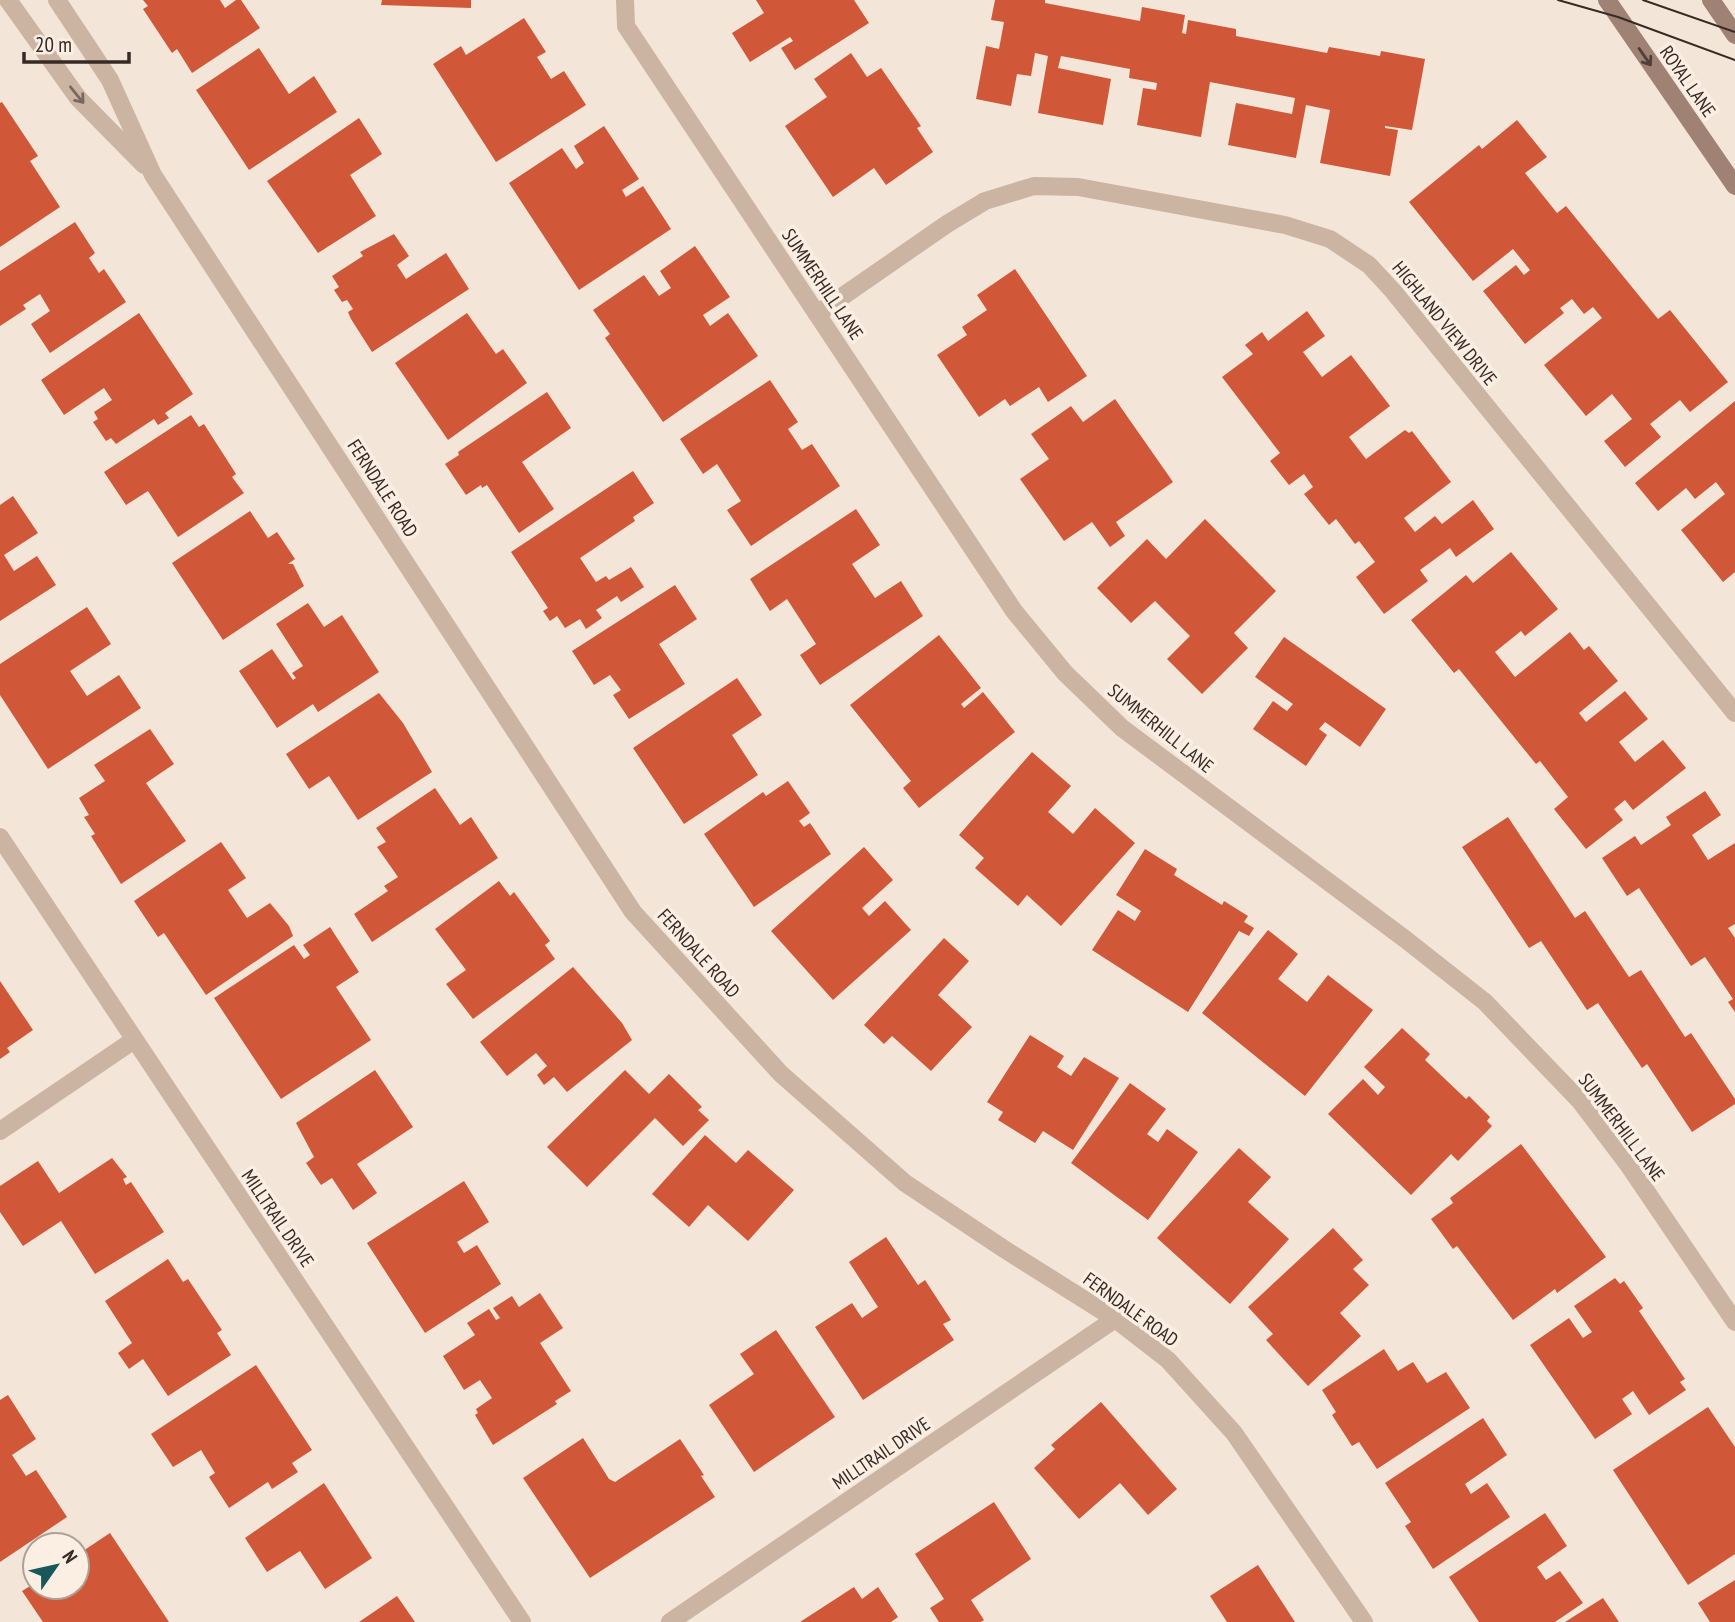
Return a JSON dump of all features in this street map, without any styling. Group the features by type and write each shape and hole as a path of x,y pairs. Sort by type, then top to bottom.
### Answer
{"main road":[{"name":"ROYAL LANE","path":"1607,0 1735,186"},
{"path":"1711,0 1735,35"}],"street":[{"name":"FERNDALE ROAD","path":"8,0 78,98 153,174"},
{"name":"FERNDALE ROAD","path":"57,0 110,80 153,174 633,912 781,1074 905,1183 1115,1319 1168,1360 1234,1433 1364,1622"},
{"name":"SUMMERHILL LANE","path":"625,0 626,26 1014,611 1065,673 1122,728 1485,1002 1580,1101 1627,1163 1735,1322"},
{"name":"HIGHLAND VIEW DRIVE","path":"817,314 947,224 985,201 1034,186 1078,187 1285,225 1330,239 1369,265 1393,291 1735,713"},
{"name":"MILLTRAIL DRIVE","path":"0,836 522,1622"},
{"path":"0,1131 134,1040"},
{"name":"MILLTRAIL DRIVE","path":"670,1622 1115,1319"}],"building":[{"path":"143,0 220,0 225,8 236,0 241,0 260,28 192,73 177,49 172,53 143,9 148,6"},
{"path":"382,0 471,0 471,8 381,5"},
{"path":"756,0 854,0 869,23 795,70 781,48 793,41 790,37 750,62 732,33 764,13"},
{"path":"995,0 1045,0 1045,3 1140,21 1142,7 1185,15 1182,33 1186,34 1188,20 1236,29 1236,36 1327,53 1329,47 1380,56 1381,51 1425,59 1412,130 1385,126 1398,130 1390,176 1320,163 1330,110 1306,105 1296,158 1228,145 1236,103 1292,114 1295,98 1210,82 1201,137 1137,125 1143,88 1156,90 1157,83 1129,78 1130,69 1061,56 1058,68 1111,79 1103,125 1038,113 1048,56 1035,53 1031,76 1017,74 1011,106 976,99 986,46 999,49 1004,22 991,20"},
{"path":"524,18 546,52 537,57 551,79 564,71 586,105 496,162 433,64 461,46 466,55"},
{"path":"259,48 289,94 314,76 337,112 249,170 196,90"},
{"path":"851,53 867,77 881,68 921,126 917,128 933,152 886,185 874,168 833,197 785,126 827,97 814,79"},
{"path":"2,102 38,156 30,161 60,207 0,247 0,103"},
{"path":"359,118 382,154 350,175 376,216 318,253 267,181"},
{"path":"1517,120 1547,157 1525,173 1557,213 1566,206 1658,319 1670,310 1728,382 1690,412 1680,400 1650,424 1661,437 1625,467 1604,441 1632,419 1612,394 1586,416 1544,365 1602,318 1593,307 1584,314 1572,299 1560,308 1564,313 1525,344 1483,291 1516,265 1524,275 1530,270 1513,249 1473,281 1409,202 1479,145 1482,149"},
{"path":"604,126 639,179 622,190 626,197 643,186 671,229 579,290 509,183 562,148 576,169 584,163 574,146"},
{"path":"75,222 95,253 89,258 99,273 104,269 126,302 50,353 31,324 50,311 40,294 23,305 26,309 0,326 0,271"},
{"path":"394,234 409,256 397,265 406,279 446,253 469,289 372,352 351,319 348,312 353,309 347,300 342,302 334,290 339,287 332,276 363,256 360,252"},
{"path":"695,246 730,297 703,315 710,326 728,313 758,356 663,422 605,338 610,334 593,310 644,275 659,296 671,288 660,271"},
{"path":"1015,269 1087,376 1048,402 1039,387 1010,406 1005,399 979,417 937,355 967,335 962,327 987,310 977,295"},
{"path":"1307,311 1325,336 1303,352 1322,377 1351,355 1390,406 1349,437 1366,459 1405,430 1409,433 1412,431 1451,482 1404,518 1415,532 1435,516 1442,524 1473,500 1494,529 1456,557 1450,548 1420,570 1428,581 1384,614 1356,577 1375,562 1359,541 1355,544 1336,519 1329,525 1304,494 1313,487 1304,474 1289,485 1270,461 1280,453 1222,377 1253,354 1245,345 1262,332 1268,341"},
{"path":"139,313 193,394 165,413 169,418 158,425 154,419 116,444 111,438 106,441 93,422 98,419 94,412 112,400 104,388 64,415 41,380"},
{"path":"467,313 496,354 503,349 527,383 448,440 395,363"},
{"path":"770,380 798,422 788,429 802,450 812,444 840,486 751,546 727,510 741,501 717,464 703,474 680,439"},
{"path":"547,392 571,428 522,462 554,509 519,533 487,485 482,488 481,485 466,495 445,464 459,455 458,452"},
{"path":"1115,399 1173,482 1116,522 1125,536 1110,547 1092,522 1064,541 1020,479 1049,459 1031,434 1071,406 1083,422"},
{"path":"1735,401 1735,572 1723,582 1681,530 1725,494 1716,482 1695,499 1686,488 1658,511 1635,483"},
{"path":"191,415 199,427 204,424 236,474 232,477 244,493 178,537 148,491 126,505 104,472"},
{"path":"633,471 654,503 633,517 635,521 580,558 596,582 606,576 609,580 631,567 644,587 621,602 617,596 596,610 602,618 586,629 580,619 565,628 557,616 550,621 543,611 548,608 511,552"},
{"path":"13,496 38,533 4,555 14,571 37,556 56,585 0,621 0,505"},
{"path":"856,509 880,545 852,564 875,598 901,581 923,616 820,685 800,655 816,644 787,599 770,611 750,579"},
{"path":"250,511 268,538 277,532 295,559 288,564 293,564 304,586 223,640 172,563"},
{"path":"1205,519 1276,591 1234,633 1248,648 1202,694 1167,659 1190,636 1155,601 1131,623 1097,588 1147,539 1166,559"},
{"path":"1511,552 1558,609 1525,636 1521,631 1495,652 1515,677 1570,632 1584,650 1589,646 1618,681 1579,713 1586,722 1625,691 1648,719 1619,742 1635,762 1663,740 1686,768 1633,810 1625,800 1614,809 1623,820 1586,849 1554,809 1568,797 1540,761 1536,764 1459,669 1454,673 1411,620 1466,575 1473,583"},
{"path":"675,585 697,619 659,644 685,684 629,719 613,695 621,690 610,675 594,685 572,651"},
{"path":"308,603 324,627 342,615 379,672 318,712 313,704 277,728 239,671 272,649 293,680 296,678 292,673 303,666 276,624"},
{"path":"87,607 111,644 70,671 87,696 119,675 141,708 48,769 0,695 0,664"},
{"path":"939,635 981,688 961,704 964,708 983,692 1015,732 919,808 903,788 911,781 850,705"},
{"path":"1284,637 1386,709 1360,747 1325,722 1319,729 1327,735 1306,766 1253,729 1273,701 1287,711 1293,704 1255,677"},
{"path":"737,678 762,715 732,735 758,775 684,824 633,748"},
{"path":"379,693 403,723 432,772 358,820 329,776 309,789 286,754"},
{"path":"150,729 174,764 146,783 186,841 121,884 91,836 95,834 84,817 89,815 79,798 105,781 94,765"},
{"path":"1032,752 1071,786 1048,812 1073,834 1095,808 1135,843 1061,926 1027,895 1018,906 975,868 984,858 959,835"},
{"path":"788,781 810,813 799,821 804,827 810,823 831,854 754,907 704,834 763,792 766,796"},
{"path":"435,788 460,825 471,817 498,858 372,942 354,914 388,891 384,886 398,877 377,847 386,842 376,828"},
{"path":"1705,791 1721,815 1692,835 1708,860 1735,843 1735,924 1728,928 1735,938 1735,1012 1728,1002 1733,999 1705,957 1691,966 1639,888 1627,896 1602,858 1635,836 1641,845 1671,825 1666,817"},
{"path":"1508,817 1575,918 1585,911 1629,977 1641,970 1685,1037 1691,1033 1735,1099 1735,1104 1692,1132 1647,1064 1642,1068 1598,1003 1587,1010 1541,941 1529,948 1462,847"},
{"path":"221,842 246,878 228,890 247,918 270,903 289,926 293,936 206,995 164,933 158,937 134,901"},
{"path":"864,847 893,880 862,908 869,916 885,901 911,930 833,1000 771,931"},
{"path":"1145,849 1177,869 1174,875 1222,905 1224,901 1248,916 1244,922 1254,928 1249,936 1239,931 1188,1012 1092,950 1118,910 1135,921 1141,911 1116,895"},
{"path":"499,881 510,896 514,892 550,941 545,945 555,959 473,1019 446,984 466,970 435,929"},
{"path":"330,927 359,972 336,987 371,1040 281,1099 214,998 294,945 304,959 310,955 303,945"},
{"path":"1268,930 1298,954 1278,979 1307,1002 1328,975 1373,1010 1305,1096 1202,1013"},
{"path":"944,938 969,961 938,995 972,1027 931,1071 892,1036 884,1044 864,1025"},
{"path":"573,967 622,1023 632,1040 567,1092 554,1077 544,1085 537,1075 547,1066 536,1053 507,1076 480,1042"},
{"path":"0,981 33,1030 7,1048 10,1052 0,1059"},
{"path":"1402,1028 1430,1054 1425,1060 1466,1099 1469,1096 1490,1117 1487,1121 1492,1126 1458,1161 1451,1154 1411,1195 1328,1114 1363,1079 1378,1095 1385,1087 1364,1067"},
{"path":"1030,1035 1064,1056 1057,1067 1071,1076 1084,1057 1119,1078 1073,1150 1043,1131 1035,1143 998,1120 1003,1112 987,1102"},
{"path":"375,1070 413,1127 357,1164 377,1193 353,1210 332,1178 321,1185 306,1163 314,1157 296,1123"},
{"path":"625,1070 649,1094 669,1074 702,1107 698,1110 709,1120 683,1146 655,1118 587,1187 547,1147"},
{"path":"1130,1083 1166,1109 1147,1134 1158,1142 1167,1129 1198,1152 1148,1220 1071,1163"},
{"path":"705,1135 736,1163 748,1150 794,1190 748,1241 708,1205 689,1227 652,1194"},
{"path":"1521,1144 1606,1257 1557,1293 1555,1289 1513,1320 1457,1246 1453,1249 1431,1219 1453,1203 1450,1198"},
{"path":"1239,1148 1271,1177 1248,1202 1289,1239 1230,1304 1157,1238"},
{"path":"112,1158 127,1177 123,1179 126,1185 131,1182 164,1232 95,1274 61,1221 23,1246 0,1212 0,1186 38,1161 59,1193"},
{"path":"464,1181 489,1222 457,1242 464,1253 477,1245 501,1284 425,1333 367,1243"},
{"path":"1333,1228 1363,1260 1353,1269 1369,1285 1340,1313 1361,1336 1308,1386 1266,1340 1273,1334 1248,1307"},
{"path":"886,1237 918,1285 925,1280 951,1320 943,1324 954,1340 863,1400 815,1327 852,1303 862,1318 878,1307 849,1262"},
{"path":"168,1259 183,1282 188,1279 222,1330 217,1333 231,1355 168,1396 143,1359 129,1369 118,1353 132,1343 105,1301"},
{"path":"1615,1278 1620,1284 1624,1281 1643,1308 1639,1311 1685,1379 1680,1382 1686,1390 1649,1415 1633,1391 1622,1399 1632,1414 1595,1439 1530,1345 1569,1318 1583,1338 1592,1332 1574,1306"},
{"path":"540,1293 563,1328 540,1343 571,1391 555,1401 557,1404 493,1445 475,1415 478,1413 476,1409 492,1398 480,1380 464,1390 443,1356 475,1335 467,1323 489,1309 496,1320 500,1318 493,1308 512,1296 519,1307"},
{"path":"776,1330 835,1417 754,1472 709,1405 754,1374 740,1354"},
{"path":"1384,1349 1398,1371 1413,1362 1427,1383 1446,1372 1470,1408 1377,1469 1359,1442 1352,1446 1332,1415 1336,1412 1322,1390"},
{"path":"256,1365 312,1450 292,1463 298,1472 272,1489 268,1482 229,1508 209,1477 215,1473 201,1450 173,1467 151,1434"},
{"path":"8,1395 36,1439 12,1455 26,1476 36,1470 67,1517 46,1531 21,1531 21,1548 0,1562 0,1400"},
{"path":"1101,1402 1177,1489 1148,1515 1120,1483 1079,1519 1034,1468 1055,1449 1051,1445"},
{"path":"1708,1407 1735,1447 1735,1554 1688,1585 1613,1470"},
{"path":"1483,1418 1507,1455 1465,1484 1471,1494 1487,1483 1510,1517 1433,1569 1405,1526 1411,1522 1385,1483"},
{"path":"583,1438 609,1479 615,1482 680,1439 715,1497 590,1578 523,1478"},
{"path":"324,1483 372,1558 325,1589 300,1551 267,1572 245,1538"},
{"path":"994,1502 1031,1559 971,1600 984,1620 939,1622 930,1608 944,1599 915,1554"},
{"path":"1545,1513 1567,1546 1537,1567 1546,1580 1560,1571 1583,1603 1555,1622 1479,1622 1449,1577"},
{"path":"110,1533 169,1622 43,1622 29,1601 91,1601 91,1546"},
{"path":"1258,1565 1295,1622 1227,1622 1210,1596"},
{"path":"1735,1580 1735,1622 1710,1622 1698,1603"},
{"path":"854,1587 862,1599 878,1587 898,1617 891,1622 800,1622"},
{"path":"397,1596 415,1622 359,1622"},
{"path":"1603,1598 1619,1622 1565,1622"}],"tram line":[{"path":"1558,0 1618,17 1735,60"},
{"path":"1643,0 1735,32"}]}
